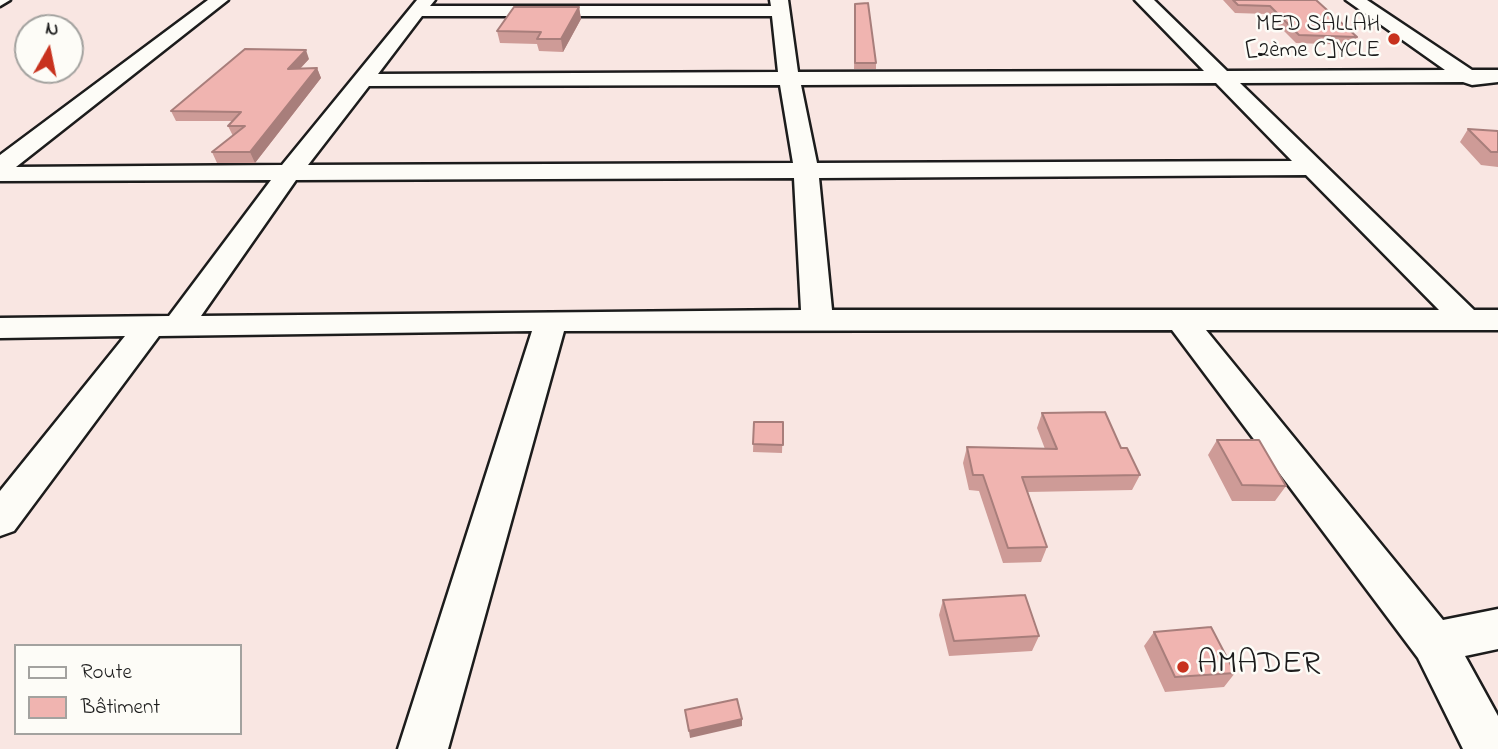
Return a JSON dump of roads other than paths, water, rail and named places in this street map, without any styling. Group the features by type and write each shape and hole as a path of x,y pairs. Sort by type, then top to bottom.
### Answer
{"street":[{"path":"0,167 219,0"},
{"path":"1144,0 1466,320"},
{"path":"1355,0 1498,96"},
{"path":"0,520 164,326 421,6 780,6 789,78 806,170 817,320"},
{"path":"363,80 1498,76"},
{"path":"0,174 1313,168"},
{"path":"1181,320 1434,643 1489,749"},
{"path":"0,328 551,321 1498,320"},
{"path":"423,749 551,321"},
{"path":"1434,643 1498,629"}],"place":[{"name":"MED SALLAH [2ème C]YCLE","path":"1394,39"},
{"name":"AMADER","path":"1183,667"}]}
